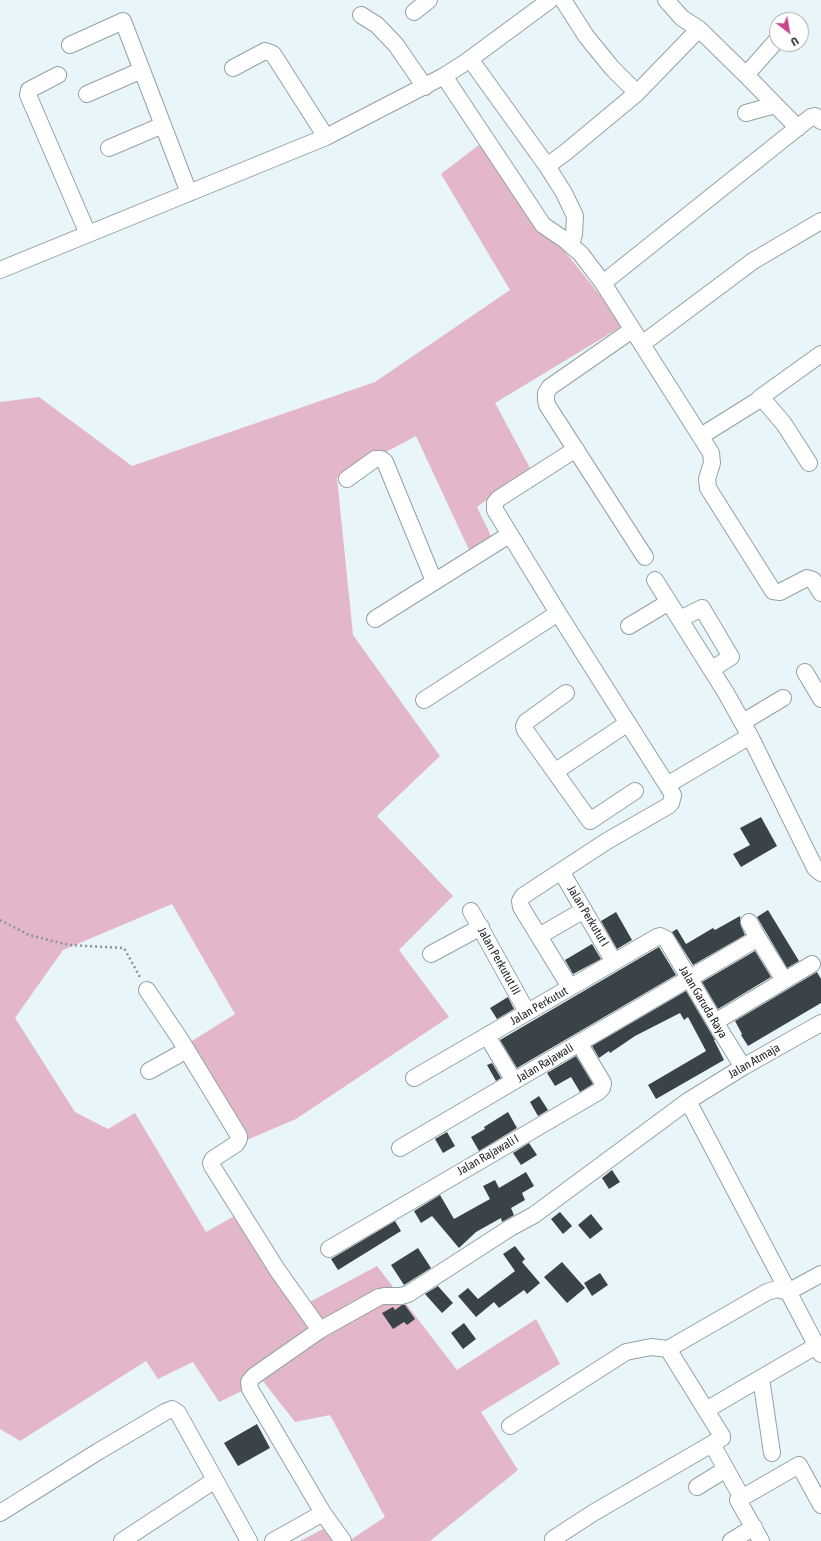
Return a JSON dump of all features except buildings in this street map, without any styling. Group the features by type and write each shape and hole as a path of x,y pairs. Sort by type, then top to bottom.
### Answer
{"street":[{"path":"414,12 430,0"},
{"path":"0,270 326,137 444,76 470,59 550,0"},
{"path":"563,0 586,36 608,63 637,93"},
{"path":"666,0 682,18 698,29 746,75 798,128"},
{"path":"361,15 377,25 396,45 425,86"},
{"path":"70,46 123,21 189,193"},
{"path":"547,166 637,93 698,29"},
{"path":"746,75 769,49"},
{"path":"233,68 265,51 273,54 326,137"},
{"path":"470,59 547,166 564,193 575,216 574,234 571,246"},
{"path":"87,94 142,70"},
{"path":"58,75 29,90 28,95 88,234"},
{"path":"444,76 544,225 581,254 603,283 701,436 712,458 707,479 708,488 773,590 780,592 807,578 813,580 821,593"},
{"path":"746,113 775,105"},
{"path":"603,283 814,116 821,121"},
{"path":"109,148 163,125"},
{"path":"642,344 753,261 821,221"},
{"path":"632,330 550,387 546,393 547,405 645,557"},
{"path":"701,436 758,401 761,396 821,354"},
{"path":"761,396 784,424 809,463"},
{"path":"570,987 521,906 520,901 523,896 607,841 668,806 671,803 673,795 558,614 495,510 495,503 498,499 576,449"},
{"path":"347,479 375,459 381,459 385,462 434,581"},
{"path":"375,619 509,535"},
{"path":"655,580 712,669 746,729 814,868 821,873"},
{"path":"629,626 669,602"},
{"path":"680,619 702,608 731,657 712,669"},
{"path":"424,700 558,614"},
{"path":"805,672 821,699"},
{"path":"566,693 526,722 524,726 525,730 556,771 590,821 635,791"},
{"path":"667,786 746,729 783,698"},
{"path":"556,771 628,723"},
{"name":"Jalan Perkutut I","path":"561,871 614,962"},
{"name":"Jalan Perkutut III","path":"471,910 527,1012"},
{"path":"539,936 584,910"},
{"path":"749,922 784,980"},
{"path":"431,954 481,927"},
{"name":"Jalan Perkutut","path":"414,1078 657,937 664,937"},
{"name":"Jalan Garuda Raya","path":"664,937 714,1022 743,1067"},
{"name":"Jalan Rajawali","path":"400,1148 758,938"},
{"path":"714,1022 812,964"},
{"path":"148,990 187,1050 239,1136 236,1144 213,1159 211,1162 212,1166 278,1271 320,1330"},
{"name":"Jalan Atmaja","path":"323,1513 250,1389 249,1382 254,1376 320,1330 379,1297 401,1296 408,1294 510,1228 534,1215 688,1101 743,1067 821,1023"},
{"path":"487,1036 514,1081"},
{"name":"Jalan Rajawali I","path":"330,1249 598,1092 602,1088 603,1084 579,1043"},
{"path":"149,1070 187,1050"},
{"path":"688,1101 819,1350 761,1378 706,1410"},
{"path":"510,1426 626,1352 651,1347 668,1349 767,1292 777,1289 788,1292 821,1274"},
{"path":"551,1536 722,1438 668,1349"},
{"path":"761,1378 772,1453"},
{"path":"0,1513 99,1451 172,1409 178,1413 249,1541"},
{"path":"712,1444 742,1498"},
{"path":"731,1541 757,1534 738,1500 799,1465 821,1504"},
{"path":"697,1487 726,1469"},
{"path":"122,1541 215,1480"},
{"path":"273,1541 323,1513 343,1541"}],"path":[{"path":"0,920 29,935 69,945 124,948 148,990"}],"shaded area":[{"path":"479,145 624,325 495,403 530,468 477,507 492,538 470,552 416,436 337,478 353,635 440,756 377,816 453,896 399,950 449,1017 296,1119 242,1142 184,1046 235,1014 172,904 63,950 15,1018 75,1112 108,1129 135,1113 206,1232 238,1214 295,1310 377,1266 457,1370 536,1319 560,1364 481,1412 518,1470 430,1541 349,1541 385,1517 330,1415 295,1422 263,1381 219,1402 193,1362 158,1379 146,1361 20,1441 0,1429 0,402 39,397 132,466 375,382 510,290 441,174"},
{"path":"325,1528 337,1541 300,1541"}]}
